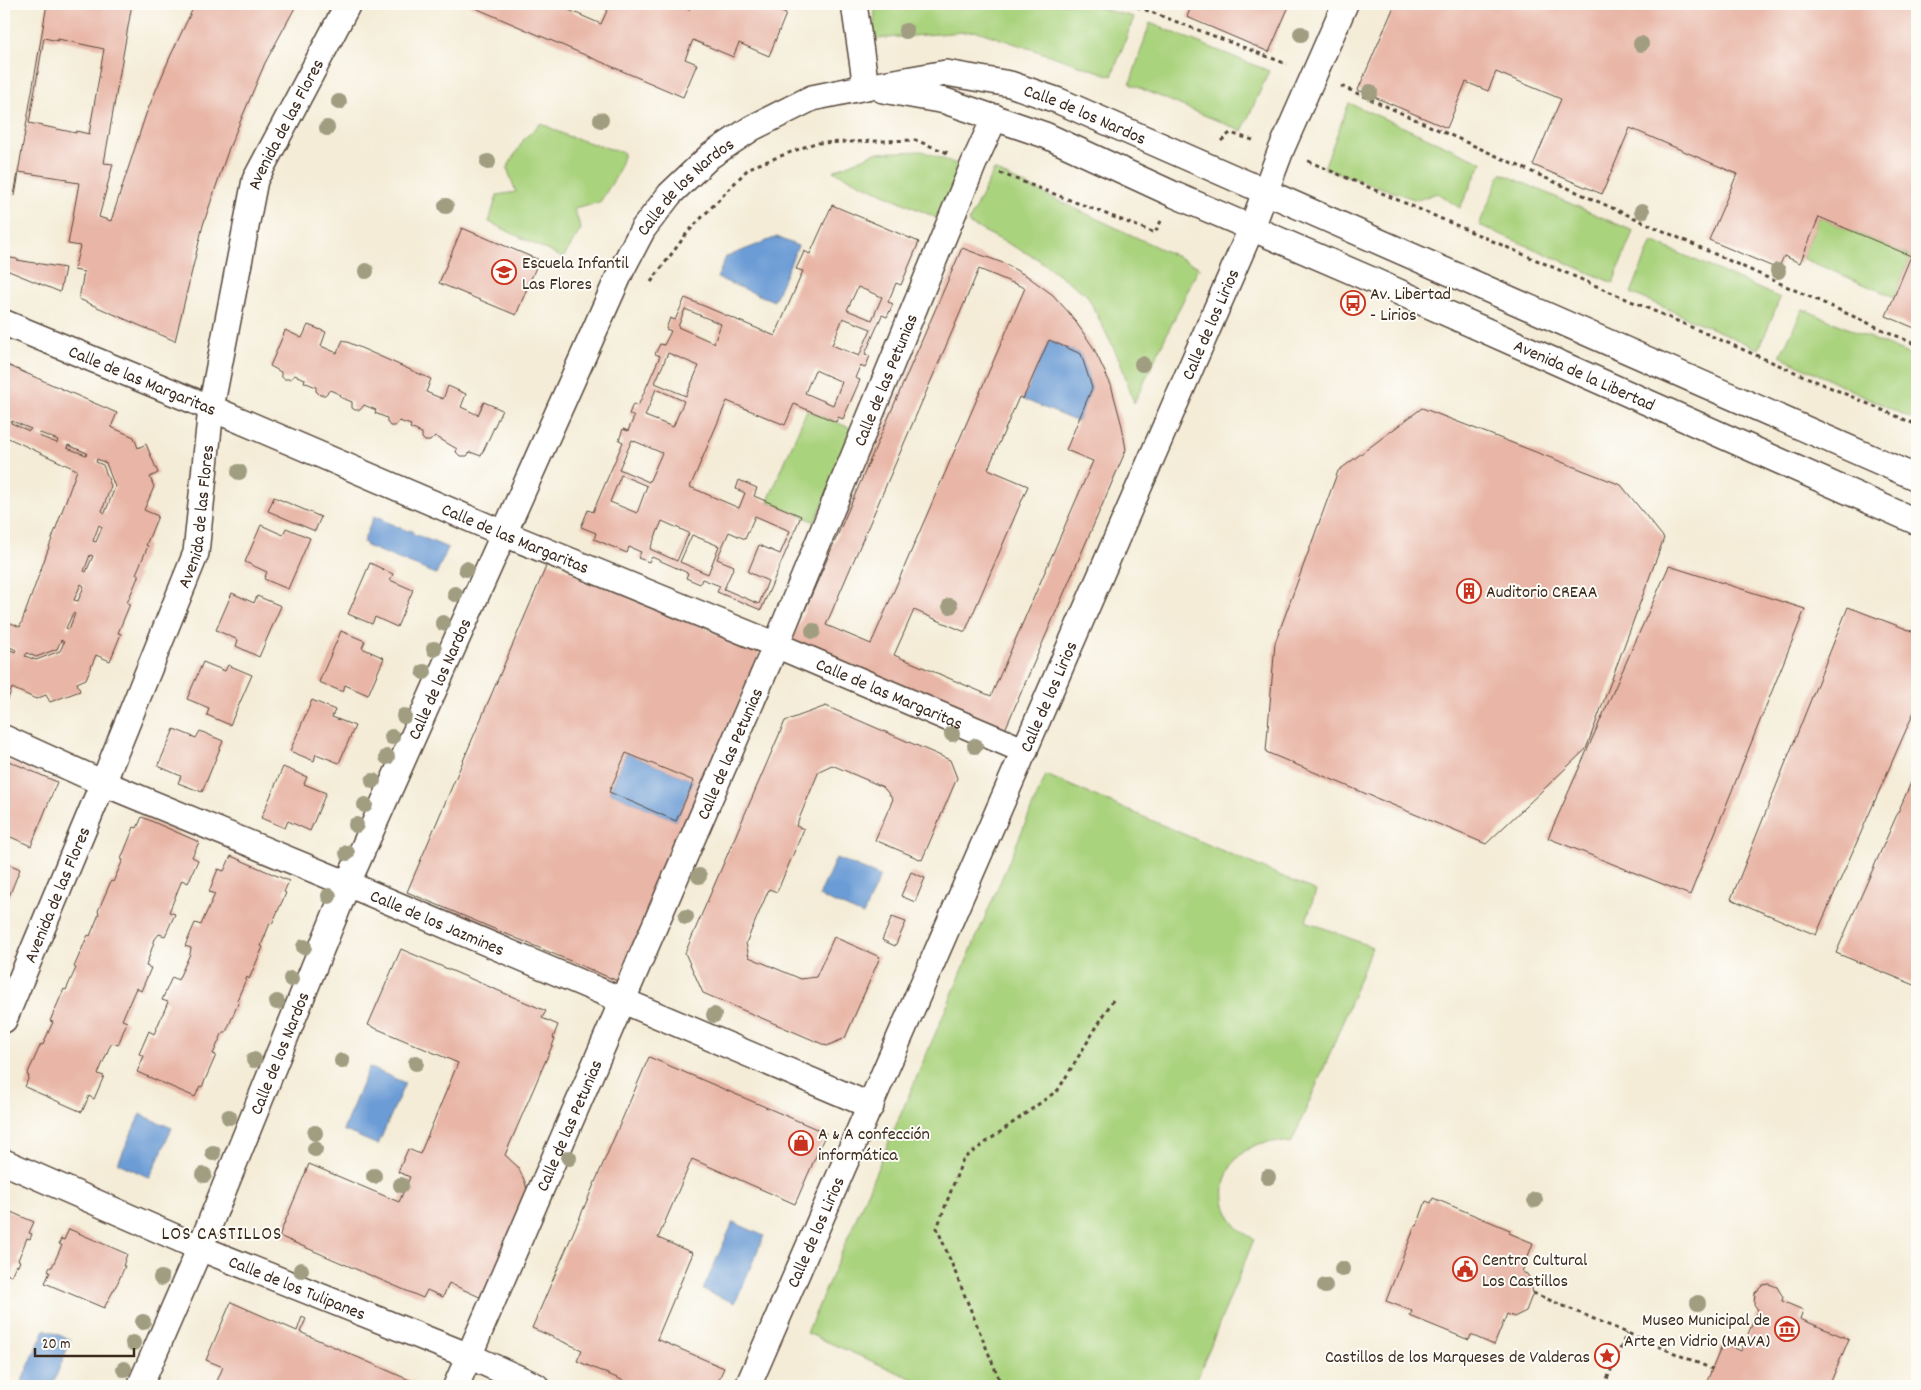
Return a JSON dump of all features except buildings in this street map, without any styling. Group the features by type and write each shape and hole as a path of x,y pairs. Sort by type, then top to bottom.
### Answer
{"street":[{"name":"Avenida de las Flores","path":"4,1020 196,553 211,408 255,180 348,4"},
{"path":"854,4 866,86"},
{"name":"Calle de los Lirios","path":"748,1386 1252,227 1281,150 1346,4"},
{"name":"Calle de los Nardos","path":"140,1386 200,1248 348,884 622,268 644,229 670,194 710,156 752,128 812,98 866,86 946,74 1010,84 1059,102 1266,192"},
{"name":"Calle de los Nardos","path":"866,86 945,101 1045,135 1175,195 1252,227"},
{"name":"Calle de las Petunias","path":"456,1386 621,1000 776,645 974,163 995,117"},
{"path":"1266,192 1917,478"},
{"name":"Avenida de la Libertad","path":"1252,227 1917,522"},
{"name":"Calle de las Margaritas","path":"6,323 1025,751"},
{"name":"Calle de los Jazmines","path":"4,738 103,783 348,884 871,1106"},
{"name":"Calle de los Tulipanes","path":"4,1162 200,1248 469,1356 536,1386"}],"path":[{"path":"4,22 8,4"},
{"path":"1130,4 1314,74 1917,345"},
{"path":"1196,162 1230,133 1281,150 1917,425"},
{"path":"647,287 687,233 749,168 815,143 915,140 1155,232 1175,195"},
{"path":"1002,1386 936,1228 963,1159 1058,1090 1113,1000"},
{"path":"1533,1293 1712,1369"},
{"path":"1604,1386 1627,1333"}],"green space":[{"path":"898,4 1083,4 1134,17 1112,76 977,31 873,39 875,9"},
{"path":"1150,23 1269,71 1242,131 1130,84"},
{"path":"1349,103 1482,162 1460,208 1437,193 1417,200 1324,168"},
{"path":"541,123 567,136 624,153 617,175 600,202 574,208 581,229 563,258 489,222 497,195 516,192 507,168 524,139"},
{"path":"922,151 962,166 939,219 833,171 875,153"},
{"path":"994,170 1199,267 1134,403 1120,361 1087,295 1036,258 968,223"},
{"path":"1501,173 1633,231 1613,283 1479,225"},
{"path":"1819,217 1911,256 1894,297 1802,258"},
{"path":"1652,241 1780,298 1759,349 1631,293"},
{"path":"1803,309 1917,358 1917,421 1780,356"},
{"path":"807,410 855,430 815,522 768,501"},
{"path":"1046,775 1316,891 1306,921 1372,947 1329,1056 1291,1144 1269,1142 1250,1148 1236,1159 1227,1174 1224,1192 1226,1210 1236,1226 1254,1239 1194,1386 929,1386 807,1333"}],"water":[{"path":"777,237 798,246 774,301 717,278 726,257"},
{"path":"1049,340 1081,354 1092,388 1078,422 1023,399"},
{"path":"374,516 408,531 413,531 412,533 448,548 436,574 366,546 367,544 363,542"},
{"path":"626,753 694,781 676,821 609,792"},
{"path":"836,858 880,876 863,915 819,896"},
{"path":"369,1067 405,1083 378,1145 343,1130"},
{"path":"140,1114 172,1128 150,1178 118,1163"},
{"path":"733,1222 764,1236 735,1303 703,1290"},
{"path":"45,1329 71,1340 52,1386 20,1385"}],"place":[{"name":"Escuela Infantil Las Flores","path":"504,272"},
{"name":"Av. Libertad - Lirios","path":"1353,303"},
{"name":"Auditorio CREAA","path":"1469,591"},
{"name":"A & A confección informática","path":"801,1143"},
{"name":"Centro Cultural Los Castillos","path":"1465,1269"},
{"name":"Museo Municipal de Arte en Vidrio (MAVA)","path":"1787,1329"},
{"name":"Castillos de los Marqueses de Valderas","path":"1607,1356"}],"district":[{"name":"LOS CASTILLOS","path":"222,1232"}]}
